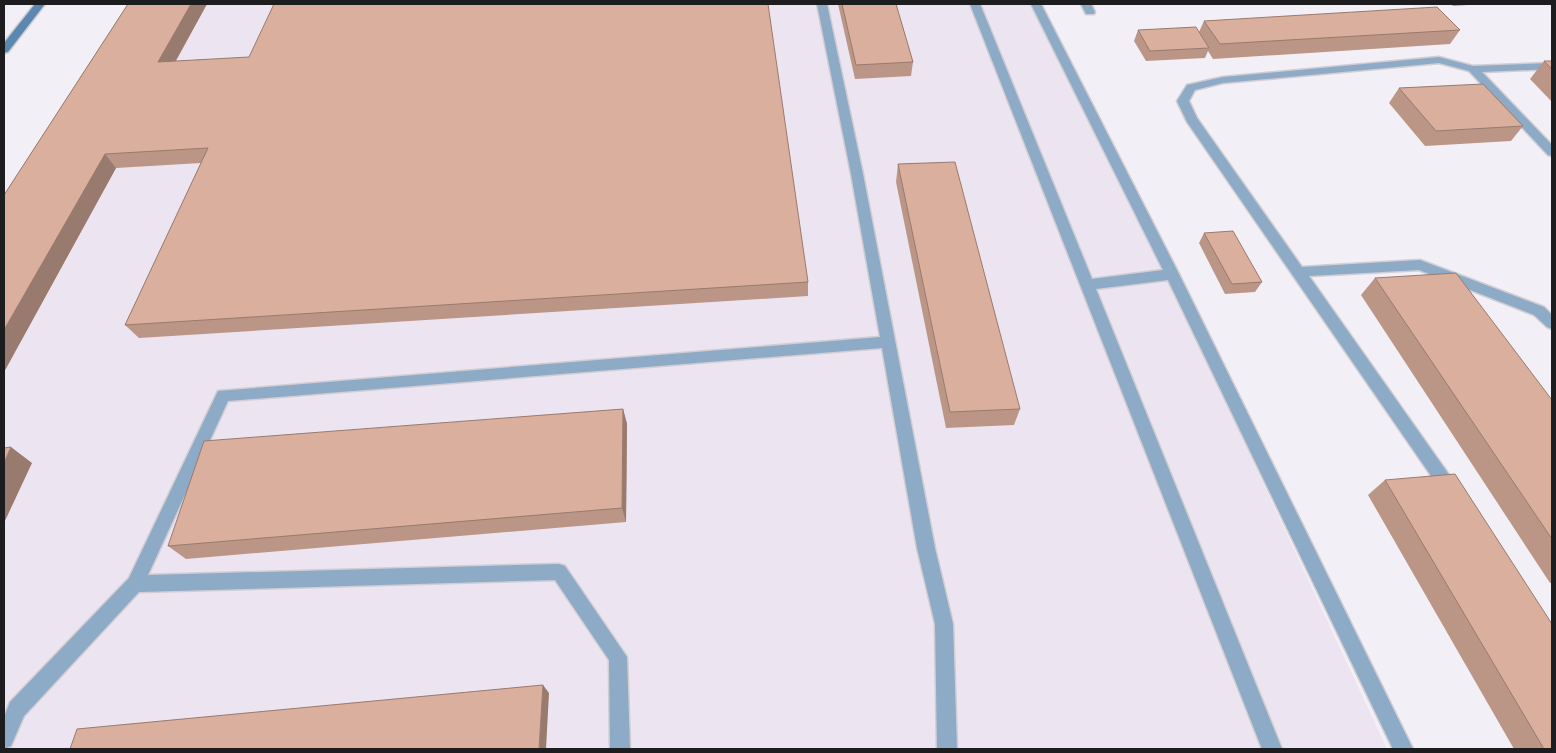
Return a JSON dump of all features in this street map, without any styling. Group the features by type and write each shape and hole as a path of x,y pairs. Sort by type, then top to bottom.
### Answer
{"main road":[{"path":"4,50 40,4"}],"lane":[{"path":"822,4 857,174 926,548 944,624 947,749"},
{"path":"975,4 1272,749"},
{"path":"1036,4 1172,274 1403,749"},
{"path":"1456,499 1191,119 1183,101 1191,87 1223,80 1439,60 1473,70 1552,66"},
{"path":"1473,70 1552,152"},
{"path":"1298,272 1420,265 1539,311 1552,323"},
{"path":"1087,285 1172,274"},
{"path":"4,739 17,709 135,584 223,394 888,342"},
{"path":"135,584 559,572 618,657 620,749"}],"shaded area":[{"path":"147,4 1040,4 1387,749 4,749 4,232"}],"building":[{"path":"128,4 191,4 158,62 249,57 274,4 768,4 808,282 125,325 208,148 105,154 4,330 4,195"},
{"path":"842,4 896,4 913,62 856,65"},
{"path":"1437,7 1460,30 1220,44 1204,21"},
{"path":"1196,27 1209,48 1150,51 1138,30"},
{"path":"1544,61 1552,61 1552,69"},
{"path":"1483,84 1523,126 1436,131 1399,88"},
{"path":"955,162 1020,409 950,412 898,164"},
{"path":"1233,231 1262,282 1232,284 1204,233"},
{"path":"1456,273 1552,400 1552,539 1375,278"},
{"path":"623,409 622,508 168,546 204,441"},
{"path":"11,447 4,463 4,448"},
{"path":"1455,474 1552,624 1552,749 1544,749 1385,480"},
{"path":"543,685 539,749 70,749 77,729"}]}
